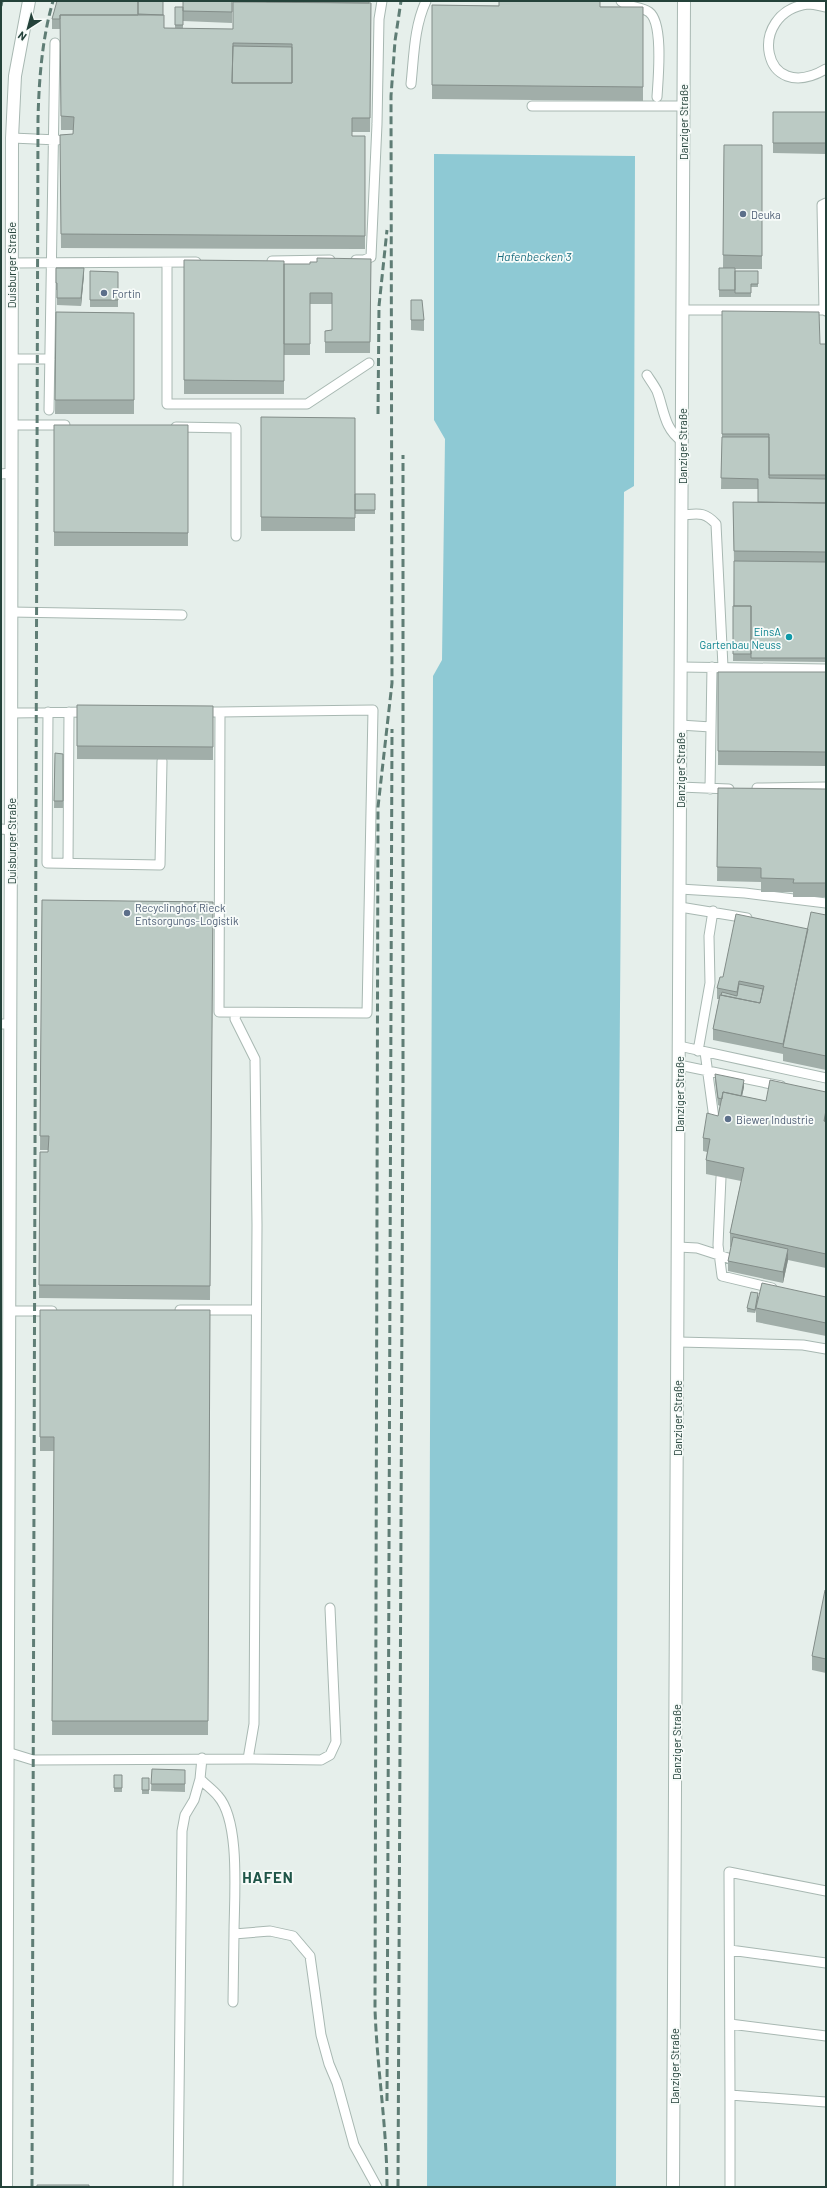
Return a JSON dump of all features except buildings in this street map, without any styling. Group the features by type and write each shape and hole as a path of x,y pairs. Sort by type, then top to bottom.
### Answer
{"street":[{"name":"Duisburger Straße","path":"6,2187 4,2140 5,1442 9,1311 5,1024 6,830 11,713 11,612 6,474 11,425 12,138 15,76 29,1"},
{"name":"Danziger Straße","path":"673,2187 684,1"}],"lane":[{"path":"262,261 364,260 371,257 379,19 382,1"},
{"path":"411,84 416,34 426,1"},
{"path":"621,1 624,4 648,11 655,17 658,29 658,97"},
{"path":"826,7 808,4 786,12 774,24 768,45 770,61 782,74 802,78 826,69"},
{"path":"50,410 55,43"},
{"path":"532,106 683,106"},
{"path":"12,138 64,140"},
{"path":"682,310 825,310 822,205 826,203"},
{"path":"11,263 207,262"},
{"path":"167,263 167,404 308,404 369,362"},
{"path":"11,359 50,359"},
{"path":"647,375 656,391 667,425 675,436 682,441"},
{"path":"11,425 75,425"},
{"path":"167,427 236,428 236,536"},
{"path":"682,515 698,514 708,516 716,524 723,667"},
{"path":"11,612 182,615"},
{"path":"681,666 826,669"},
{"path":"710,789 712,667"},
{"path":"188,712 373,710 367,1013 220,1012 220,712"},
{"path":"48,712 47,862 160,865 162,761"},
{"path":"68,863 70,809 69,712"},
{"path":"11,713 101,712"},
{"path":"680,725 711,726"},
{"path":"680,787 710,789 826,787"},
{"path":"680,888 745,893 826,903"},
{"path":"680,907 713,911 753,919"},
{"path":"713,911 709,936 710,983 702,1051 708,1071 715,1129"},
{"path":"236,1013 235,1019 255,1059 256,1310 254,1724 248,1759"},
{"path":"679,1046 826,1078"},
{"path":"679,1066 787,1088"},
{"path":"721,1177 718,1245 722,1276 780,1290"},
{"path":"678,1247 697,1248 719,1257 731,1259"},
{"path":"171,1310 256,1310"},
{"path":"9,1311 63,1311"},
{"path":"678,1342 803,1345 826,1349"},
{"path":"4,1752 33,1760 202,1758 321,1760 330,1755 336,1742 330,1608"},
{"path":"178,2187 182,1831 186,1815 194,1800 200,1779 202,1758"},
{"path":"200,1779 219,1796 226,1809 233,1832 233,2002"},
{"path":"730,2187 729,1872 826,1891"},
{"path":"234,1934 270,1931 293,1936 310,1956 321,2035 329,2064 337,2083 354,2145 377,2187"},
{"path":"730,1950 826,1963"},
{"path":"730,2024 826,2036"},
{"path":"730,2095 826,2102"}],"water":[{"name":"Hafenbecken 3","path":"434,154 635,156 634,486 624,492 618,1263 616,2187 427,2187 433,676 442,660 445,439 434,420"}],"railway":[{"path":"1,6 2,1"},
{"path":"32,2187 38,119 42,59 46,30 53,1"},
{"path":"387,2187 387,2165 375,2009 378,807 392,683 391,96 395,41 401,1"},
{"path":"378,414 379,306 387,230"},
{"path":"398,2187 403,1087 403,455"},
{"path":"387,2101 392,729"}],"place":[{"name":"Deuka","path":"743,214"},
{"name":"Fortin","path":"104,293"},
{"name":"EinsA Gartenbau Neuss","path":"789,637"},
{"name":"Recyclinghof Rieck Entsorgungs-Logistik","path":"127,913"},
{"name":"Biewer Industrie","path":"728,1119"}],"district":[{"name":"HAFEN","path":"268,1877"}]}
